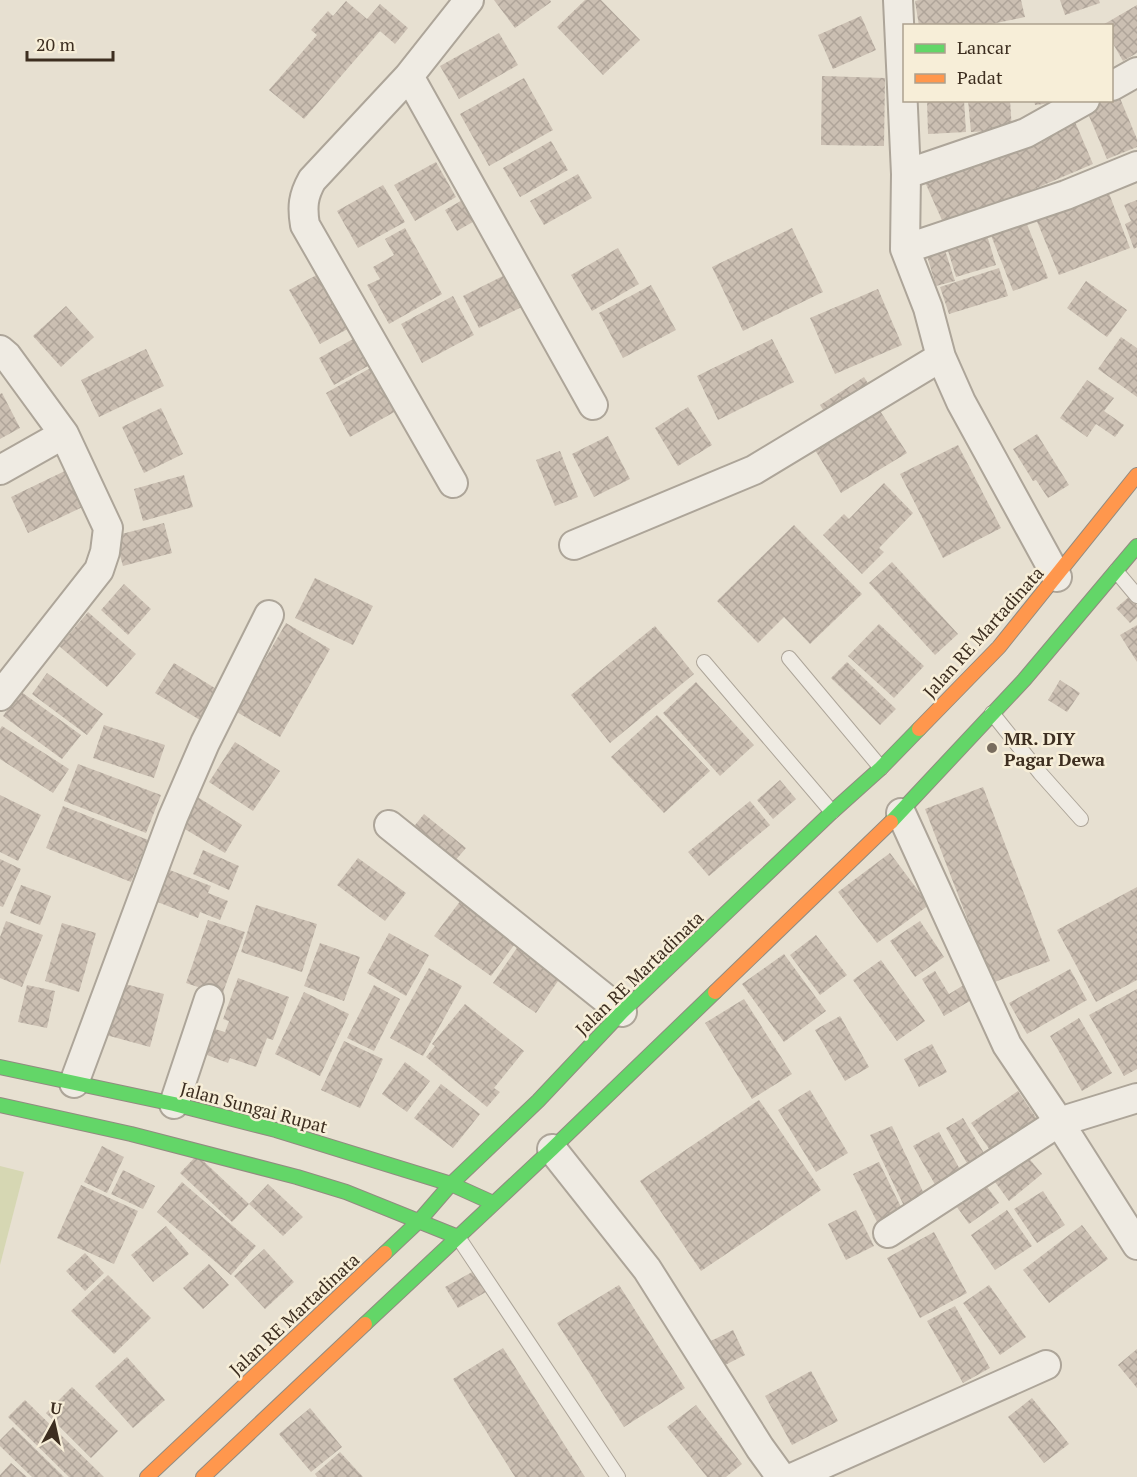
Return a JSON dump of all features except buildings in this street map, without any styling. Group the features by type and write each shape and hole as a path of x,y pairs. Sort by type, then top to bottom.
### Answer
{"main road":[{"name":"Jalan RE Martadinata","path":"147,1477 419,1221 451,1184 538,1101 622,1012 881,768 999,646 1057,577 1137,475"},
{"path":"203,1477 552,1149 901,813 1024,680 1137,546"},
{"name":"Jalan Sungai Rupat","path":"0,1067 174,1104 276,1130 451,1184 493,1203"},
{"path":"0,1105 131,1134 297,1177 346,1192 458,1237"}],"street":[{"path":"453,483 305,225 302,207 306,191 312,180 409,76 469,0"},
{"path":"898,0 906,174 905,249 928,308 941,357 961,402 1057,577"},
{"path":"1113,85 1137,72"},
{"path":"409,76 593,405"},
{"path":"906,174 1026,133 1081,102"},
{"path":"905,249 1066,195 1137,166"},
{"path":"0,350 8,356 64,434 108,528 105,552 99,570 0,696"},
{"path":"574,545 754,470 941,357"},
{"path":"0,470 64,434"},
{"path":"74,1083 173,817 205,743 269,615"},
{"path":"901,813 1007,1045 1137,1245"},
{"path":"388,825 622,1012"},
{"path":"174,1104 209,999"},
{"path":"888,1233 1059,1122 1137,1098"},
{"path":"552,1149 647,1269 759,1448 781,1477"},
{"path":"794,1477 1046,1365"}],"lane":[{"path":"1116,571 1137,596"},
{"path":"789,658 881,768"},
{"path":"704,662 832,812"},
{"path":"992,713 1040,773 1081,819"},
{"path":"458,1237 618,1477"}],"green space":[{"path":"0,1166 24,1172 0,1265"}],"traffic: fast":[{"path":"891,822 1024,680 1137,546"},
{"path":"385,1253 419,1221 451,1184 538,1101 622,1012 881,768 919,729"},
{"path":"365,1324 715,992"},
{"path":"0,1067 174,1104 276,1130 451,1184 493,1203"},
{"path":"0,1105 131,1134 297,1177 346,1192 458,1237"}],"traffic: slow":[{"path":"919,729 999,647 1137,475"},
{"path":"715,992 891,822"},
{"path":"147,1477 385,1253"},
{"path":"203,1477 365,1324"}],"place":[{"name":"MR. DIY Pagar Dewa","path":"992,748"}]}
